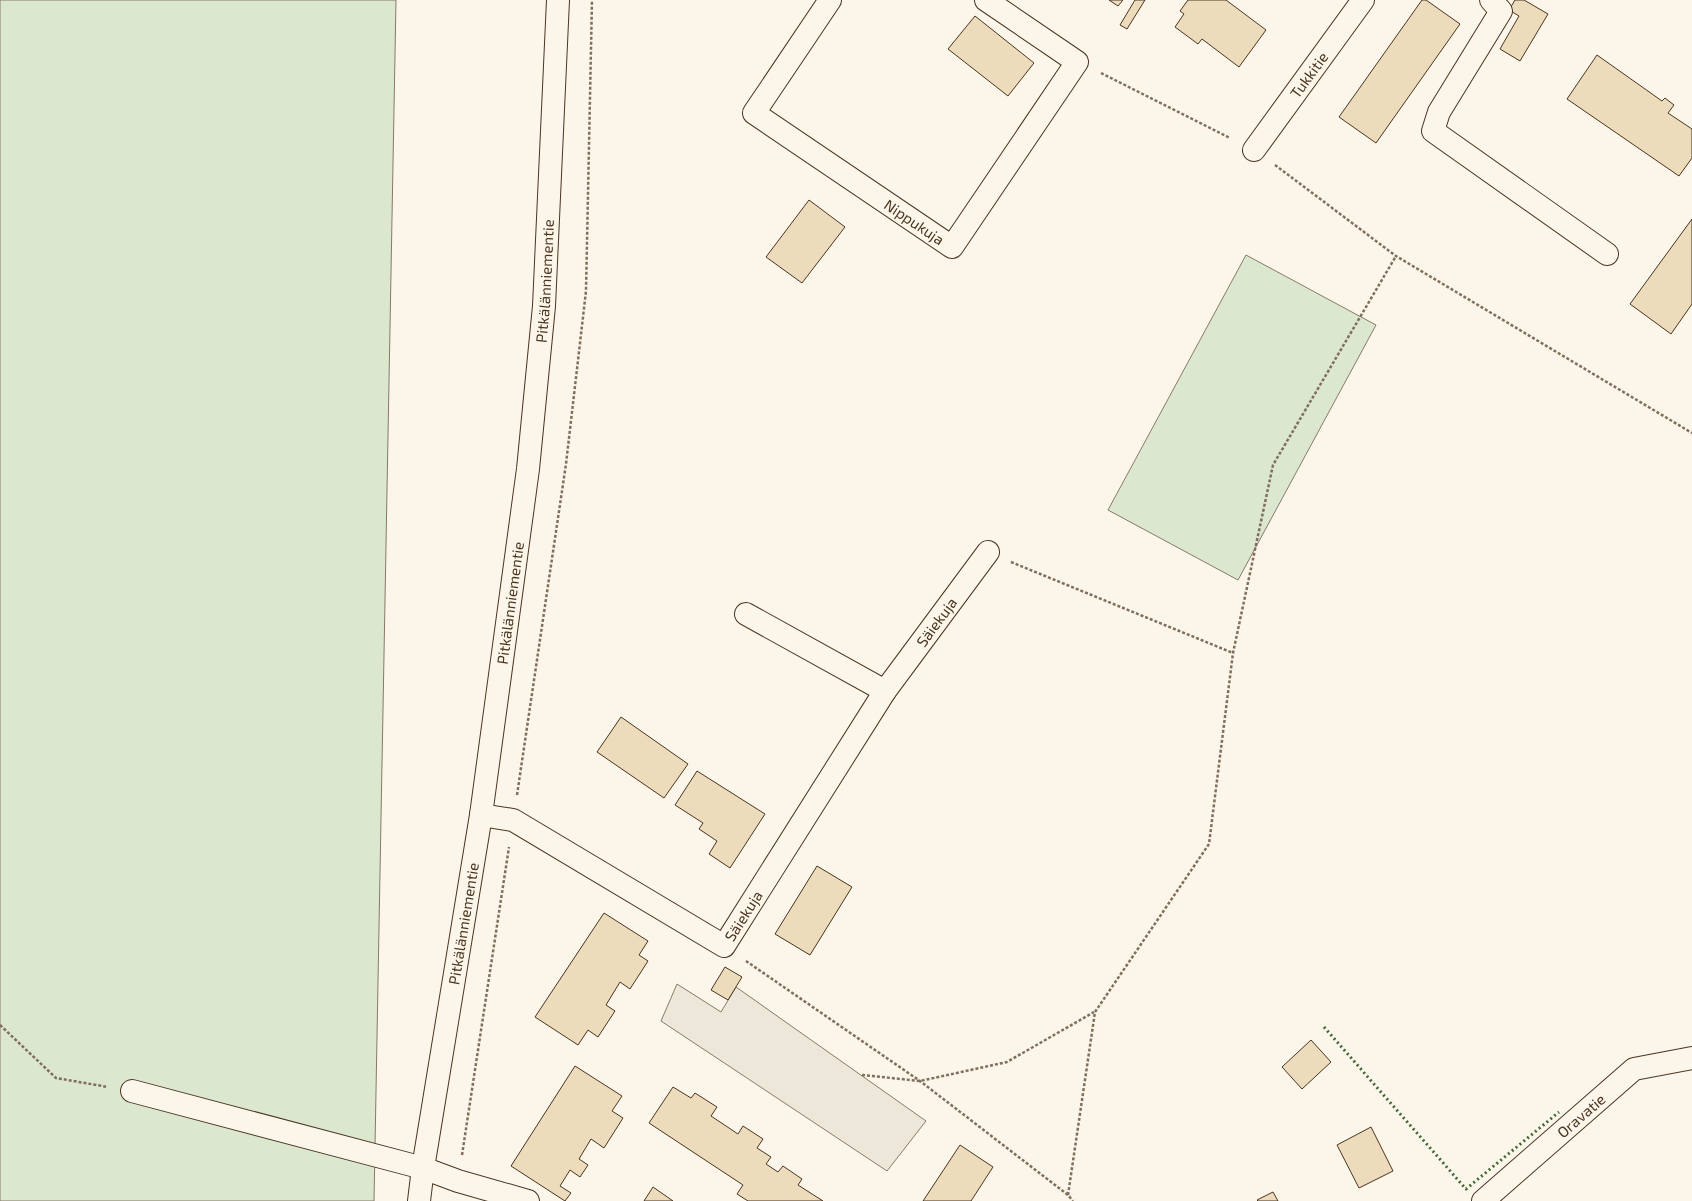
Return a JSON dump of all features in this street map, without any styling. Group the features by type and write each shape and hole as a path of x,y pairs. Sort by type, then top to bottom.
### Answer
{"street":[{"name":"Pitkälänniementie","path":"419,1201 423,1168 481,815 528,468 543,314 558,0"},
{"name":"Nippukuja","path":"830,0 754,113 952,247 1077,62"},
{"path":"986,0 1077,62"},
{"name":"Tukkitie","path":"1254,150 1363,0"},
{"path":"1491,0 1501,11 1439,112 1433,131 1607,254"},
{"name":"Säiekuja","path":"481,815 513,820 724,946 885,691 988,552"},
{"path":"746,614 885,691"},
{"name":"Oravatie","path":"1483,1201 1634,1069 1692,1058"},
{"path":"132,1091 423,1168 458,1181 528,1201"}],"path":[{"path":"458,1181 566,464 586,291 592,0"},
{"path":"1077,62 1254,150 1396,256 1692,433"},
{"path":"1068,1195 1095,1012 1209,844 1233,653 1273,466 1396,256"},
{"path":"988,552 1233,653"},
{"path":"724,946 920,1081 1068,1195 1073,1201"},
{"path":"862,1075 920,1081 1007,1062 1095,1012"},
{"path":"0,1025 56,1078 132,1091"}],"green space":[{"path":"0,0 396,0 374,1201 0,1201"},
{"path":"1246,255 1376,325 1238,580 1108,510"}],"shaded area":[{"path":"677,984 721,1012 736,987 926,1121 887,1171 661,1021"}],"building":[{"path":"1109,0 1123,0 1118,6"},
{"path":"1135,0 1145,0 1127,29 1120,25"},
{"path":"1188,0 1226,0 1266,30 1239,67 1202,39 1198,44 1175,27 1184,14 1180,11"},
{"path":"1422,0 1426,0 1460,24 1376,143 1339,117"},
{"path":"1515,0 1524,0 1548,14 1520,61 1500,49 1519,16 1509,10"},
{"path":"975,16 1034,63 1008,96 948,49"},
{"path":"1597,55 1662,101 1665,98 1674,105 1668,113 1692,129 1692,158 1679,176 1567,99"},
{"path":"809,200 845,227 802,283 766,257"},
{"path":"1692,219 1692,304 1671,334 1630,304"},
{"path":"621,717 688,764 664,798 597,752"},
{"path":"697,771 765,814 730,868 709,854 717,841 699,829 703,823 675,805"},
{"path":"817,866 852,887 810,955 775,934"},
{"path":"604,913 648,941 639,955 648,961 630,989 620,982 606,1005 615,1011 598,1037 588,1030 578,1045 535,1017"},
{"path":"725,967 742,977 728,1000 711,990"},
{"path":"1311,1040 1331,1062 1302,1089 1282,1067"},
{"path":"575,1066 622,1096 612,1111 623,1118 604,1148 591,1139 579,1159 588,1165 580,1177 570,1170 560,1186 571,1193 565,1201 511,1166"},
{"path":"673,1087 691,1098 695,1093 717,1107 711,1116 738,1134 743,1126 763,1139 757,1148 771,1157 766,1164 778,1172 783,1166 802,1179 798,1185 823,1201 748,1201 737,1194 743,1185 649,1123"},
{"path":"1371,1127 1393,1171 1359,1188 1337,1145"},
{"path":"960,1145 993,1167 971,1201 923,1201"},
{"path":"653,1187 673,1201 644,1201"},
{"path":"1273,1192 1278,1201 1257,1200"}],"hedge":[{"path":"1324,1027 1466,1189 1559,1112"}]}
